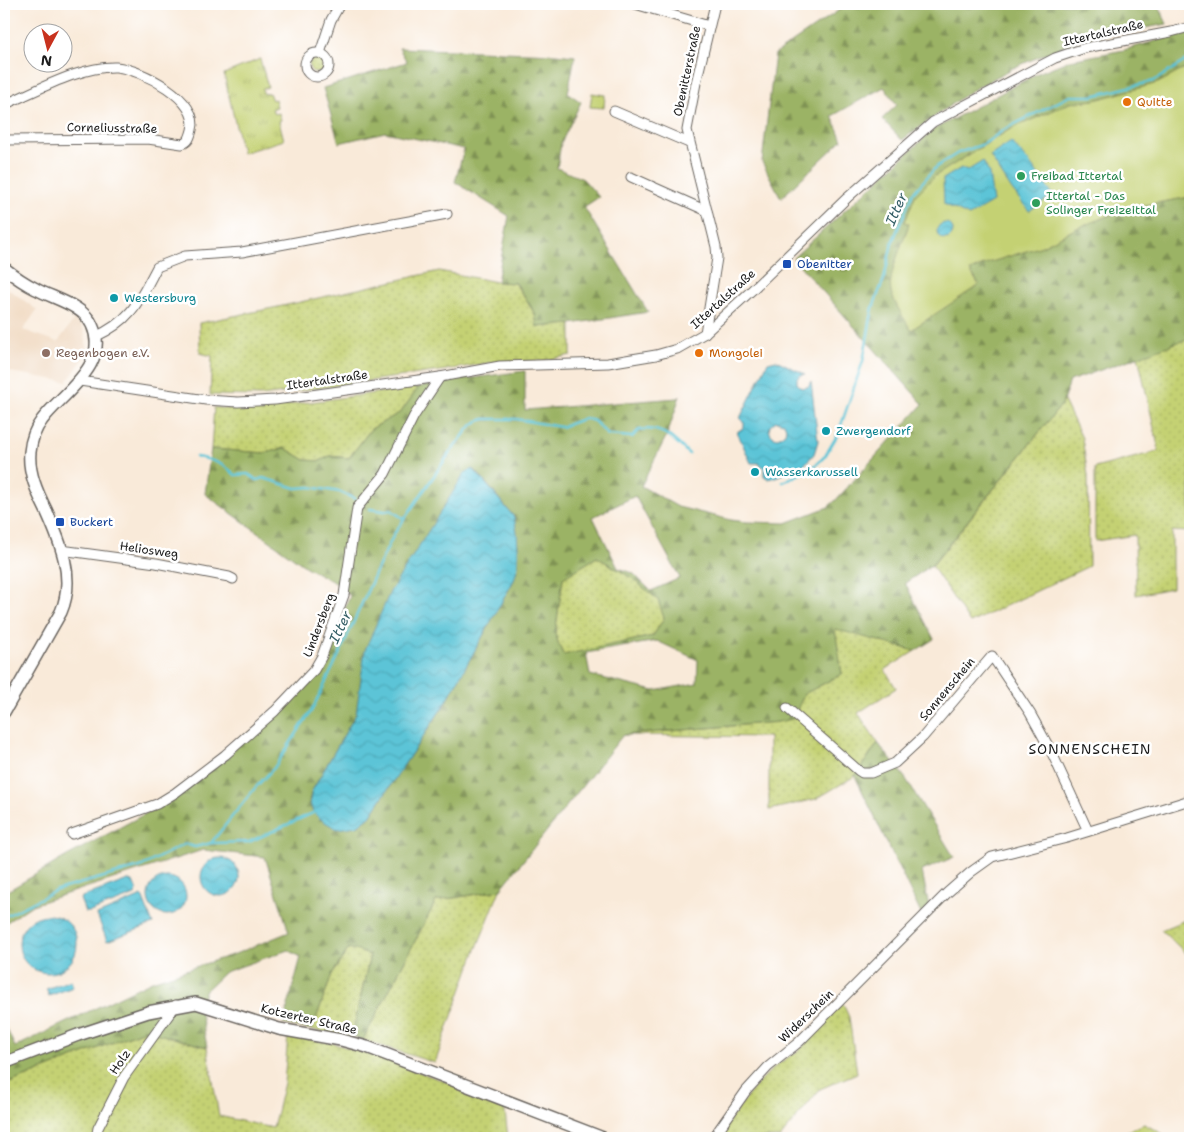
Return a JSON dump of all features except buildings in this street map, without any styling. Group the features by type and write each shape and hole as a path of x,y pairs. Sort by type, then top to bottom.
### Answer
{"street":[{"path":"320,53 331,20 340,4"},
{"path":"635,4 709,26"},
{"name":"Obenitterstraße","path":"705,333 717,258 716,247 687,130 709,26 716,4"},
{"name":"Ittertalstraße","path":"80,381 206,400 238,402 275,400 440,377 500,366 608,363 642,358 677,349 705,333 846,198 933,122 1055,58 1085,48 1190,27"},
{"name":"Corneliusstraße","path":"4,107 8,103 82,72 101,68 129,69 148,76 169,90 191,112 193,126 189,139 182,144 148,139 4,140"},
{"name":"Obenitterstraße","path":"614,111 689,143"},
{"path":"631,177 707,211"},
{"path":"95,337 111,330 128,316 157,267 185,256 242,252 447,214"},
{"path":"4,268 35,289 81,312 92,326 96,347 94,357 80,381 41,421 35,432 30,452 31,474 61,550 67,573 66,596 63,606 4,712"},
{"name":"Lindersberg","path":"72,834 156,804 175,793 226,755 275,711 314,670 322,656 344,596 357,508 385,474 414,416 440,377"},
{"name":"Heliosweg","path":"61,550 211,573 232,579"},
{"name":"Sonnenschein","path":"787,708 859,771 870,773 894,763 924,737 992,656 1030,713 1051,751 1088,832"},
{"path":"1088,832 1190,800"},
{"name":"Widerschein","path":"713,1138 746,1091 768,1067 799,1042 971,872 992,857 1088,832"},
{"name":"Kotzerter Straße","path":"4,1063 148,1012 176,1005 200,1003 279,1029 341,1040 367,1047 603,1138"},
{"name":"Holz","path":"96,1138 98,1128 124,1077 176,1005"}],"shaded area":[{"name":"Regenbogen e.V.","path":"4,286 37,310 23,330 58,342 75,318 84,330 87,348 84,358 67,382 11,372 4,368"}],"green space":[{"path":"848,4 1158,4 1167,24 1078,40 1013,68 969,92 902,140 882,119 897,105 884,87 832,116 842,140 781,198 762,162 775,54"},
{"path":"1190,31 1190,66 1158,83 1095,100 1070,103 1009,130 935,176 915,196 905,222 909,224 895,264 911,330 979,284 970,271 988,263 1042,246 1077,228 1128,208 1190,197 1190,338 1070,381 1062,404 932,565 905,583 934,639 915,651 835,629 842,674 804,694 793,719 778,722 623,735 500,890 436,901 363,1040 352,1036 370,955 349,948 332,974 312,1030 283,1024 301,957 288,950 225,972 205,991 200,1009 207,1047 144,1030 4,1085 4,1023 15,1047 152,981 235,954 289,932 265,857 203,850 32,905 4,924 4,893 67,856 165,803 299,695 318,671 336,632 350,596 341,586 306,567 205,494 211,449 266,453 285,448 305,460 320,461 330,456 349,458 371,429 401,412 419,387 442,382 525,371 525,410 678,398 680,396 667,435 641,486 678,507 731,520 786,523 828,507 923,404 793,258 933,130 1038,73 1070,60 1124,50","holes":["472,469 477,472 514,517 514,580 446,702 370,816 357,826 309,801 312,791 356,714","635,496 680,578 651,591 633,573 618,568 593,517","597,557 632,578 658,600 664,618 653,636 563,655 555,634 563,578","657,641 698,660 697,683 654,691 590,675 586,653"]},
{"path":"399,48 575,56 568,93 581,102 561,143 557,168 583,179 599,197 584,207 648,312 571,324 537,327 535,314 516,283 497,282 509,216 455,182 464,149 385,132 339,143 323,88 407,62"},
{"path":"317,57 323,59 325,65 323,71 317,73 311,71 309,65 311,59"},
{"path":"260,59 268,87 262,89 264,94 269,93 272,100 275,99 277,107 272,109 274,114 279,113 284,140 242,153 224,74"},
{"name":"Ittertal - Das Solinger Freizeittal","path":"1190,66 1190,197 1128,208 1077,228 1042,246 988,263 970,271 979,285 911,330 891,292 891,277 909,224 905,222 915,196 935,176 1009,130 1070,103 1095,100 1158,83"},
{"path":"592,93 605,95 604,108 590,107"},
{"path":"439,271 497,282 515,283 535,314 538,327 571,324 571,355 542,361 500,361 262,396 210,395 212,356 200,353 199,323"},
{"path":"1190,338 1190,532 1172,531 1172,588 1136,595 1135,535 1095,541 1095,468 1159,451 1138,356"},
{"path":"419,387 401,412 371,429 349,458 330,456 320,461 305,460 285,448 266,453 211,449 214,407 226,409 266,408"},
{"path":"1063,399 1082,438 1088,476 1089,566 970,623 932,566 1062,404"},
{"path":"597,557 632,578 658,600 665,618 653,636 563,656 555,634 563,577"},
{"path":"834,628 915,651 885,670 896,688 858,713 878,743 855,776 816,799 769,810 769,737 623,735 778,722 804,694 842,674"},
{"path":"878,743 906,779 954,857 922,871 929,907 921,914 855,776"},
{"path":"500,890 472,960 435,1063 363,1040 436,901"},
{"path":"1190,918 1190,957 1161,930"},
{"path":"349,948 370,955 352,1036 312,1030 332,974"},
{"path":"843,1004 849,1017 857,1073 820,1089 780,1138 718,1138 745,1100 768,1073 804,1046 809,1037"},
{"path":"144,1030 207,1047 219,1116 273,1128 284,1083 288,1036 332,1043 378,1057 504,1103 508,1138 4,1138 4,1085"},
{"path":"1144,1124 1165,1135 1166,1138 1111,1138"}],"water":[{"name":"Freibad Ittertal","path":"1011,142 1029,162 1053,195 1029,211 1012,190 990,156"},
{"path":"983,161 989,173 993,202 969,216 944,204 943,179 961,168 967,171"},
{"path":"942,223 948,223 953,228 951,237 942,239 937,234 937,228"},
{"path":"776,360 805,374 797,378 797,383 801,388 808,387 811,381 818,441 814,454 805,464 790,472 769,479 764,476 764,468 759,463 751,463 737,432 744,427 744,422 740,418 768,362","holes":["776,421 784,423 785,433 778,438 772,436 770,426"]},
{"path":"472,469 514,517 517,532 518,566 514,580 446,702 370,816 357,826 337,829 320,818 312,810 310,799 312,791 356,714 365,650 390,592 465,473"},
{"path":"220,858 234,863 239,877 234,891 220,896 206,891 201,877 206,863"},
{"path":"167,877 181,882 186,896 181,910 167,915 153,910 148,896 153,882"},
{"path":"128,880 133,881 137,891 135,895 90,912 85,912 80,899 82,897"},
{"path":"142,896 153,924 107,941 97,915"},
{"path":"48,915 64,920 72,928 77,944 72,960 64,968 48,973 32,968 24,960 19,944 24,928 32,920"},
{"path":"71,980 73,987 49,996 46,989"}],"waterway":[{"name":"Itter","path":"783,482 812,468 819,462 825,456 838,434 863,361 873,307 884,279 892,243 913,193 936,167 958,153 984,144 1005,129 1070,96 1092,96 1154,81 1190,58"},
{"name":"Itter","path":"4,917 57,890 140,867 185,844 195,847 211,843 255,788 274,768 312,710 394,534 449,454 469,428 478,421 485,419 516,419 561,427 585,418 594,421 608,435 632,437 639,430 647,429 661,432 689,454"},
{"path":"196,457 217,463 235,475 248,474 257,480 263,478 296,488 310,487 340,492 355,499"},
{"path":"370,509 391,510 404,519"},
{"path":"211,843 249,842 315,812"}],"place":[{"name":"Quitte","path":"1127,102"},
{"name":"Freibad Ittertal","path":"1021,176"},
{"name":"Ittertal - Das Solinger Freizeittal","path":"1036,203"},
{"name":"Obenitter","path":"787,264"},
{"name":"Westersburg","path":"114,298"},
{"name":"Regenbogen e.V.","path":"46,353"},
{"name":"Mongolei","path":"699,353"},
{"name":"Zwergendorf","path":"826,431"},
{"name":"Wasserkarussell","path":"755,472"},
{"name":"Buckert","path":"60,522"}],"district":[{"name":"SONNENSCHEIN","path":"1090,749"}]}
